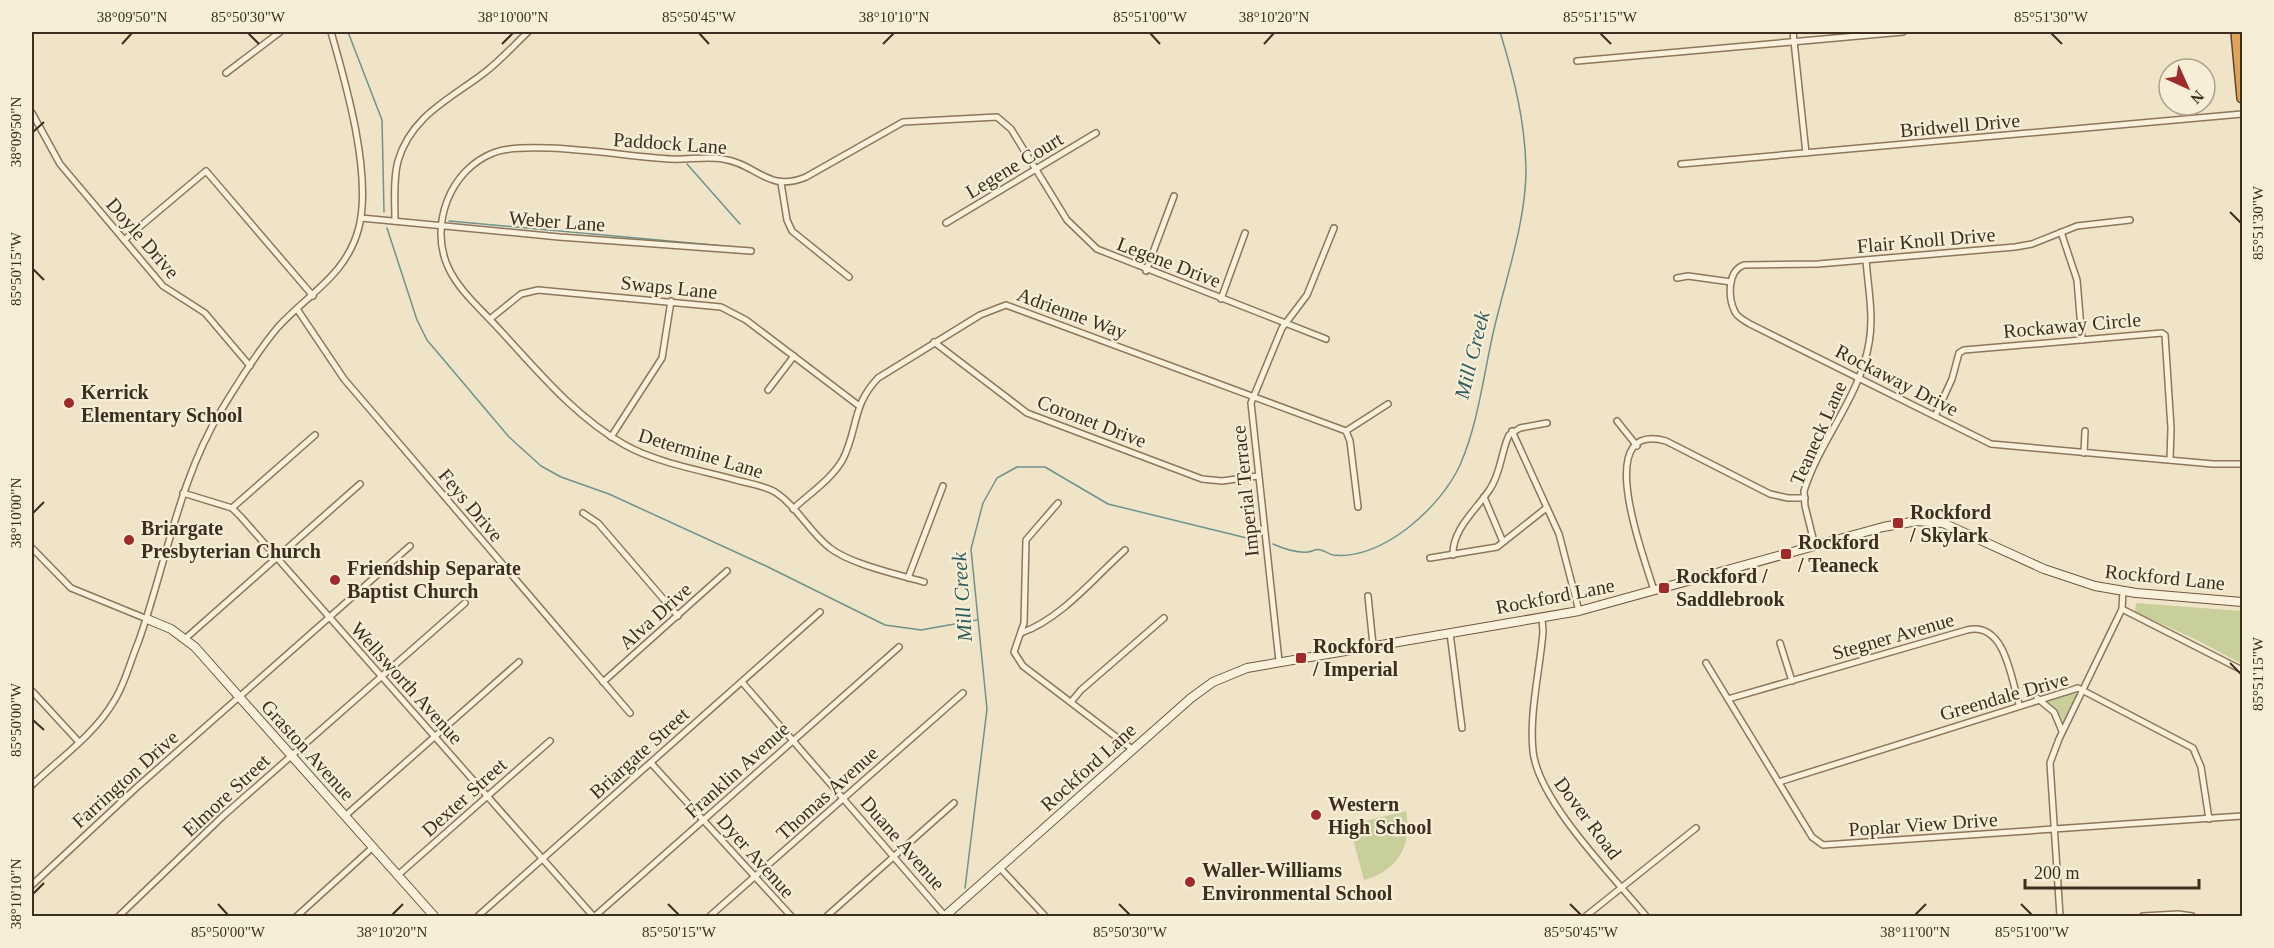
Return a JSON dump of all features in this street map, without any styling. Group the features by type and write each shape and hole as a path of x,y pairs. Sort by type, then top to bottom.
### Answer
{"highway":[{"path":"2236,32 2242,98"}],"main road":[{"name":"Rockford Lane","path":"945,916 1132,749 1213,682 1247,668 1579,611 1898,523 1929,521 1955,527 2062,576 2123,591 2242,602"},
{"name":"Graston Avenue","path":"147,619 186,638 434,916"}],"street":[{"path":"226,73 280,32"},
{"path":"32,785 78,741 116,699 147,619 183,493 206,438 250,366 275,332 297,309 332,279 345,262 353,246 361,218 362,188 354,123 331,32"},
{"path":"395,221 396,168 404,147 416,126 447,97 484,73 528,32"},
{"path":"1793,32 1806,153"},
{"path":"1577,61 1903,32"},
{"name":"Doyle Drive","path":"32,113 60,164 163,286 205,313 250,366"},
{"name":"Bridwell Drive","path":"1681,164 2242,114"},
{"path":"849,277 792,231 781,183 806,177 895,125 917,120 1002,118 1036,170"},
{"name":"Legene Court","path":"946,223 1096,133"},
{"name":"Paddock Lane","path":"442,226 450,192 466,171 487,155 511,148 676,159 723,159 745,166 767,179 781,183"},
{"name":"Legene Drive","path":"1036,170 1066,220 1086,240 1108,256 1326,339"},
{"path":"124,240 206,171 313,296"},
{"path":"1146,271 1174,196"},
{"name":"Weber Lane","path":"361,218 751,252"},
{"name":"Flair Knoll Drive","path":"1731,282 1735,270 1744,265 1818,264 2024,246 2086,224 2130,220"},
{"name":"Determine Lane","path":"442,226 442,247 448,269 465,292 566,400 612,437 640,452 772,490 833,550 924,582"},
{"name":"Imperial Terrace","path":"1279,661 1251,410 1253,397 1268,359 1286,324 1307,295 1334,228"},
{"path":"2061,232 2077,280 2082,340"},
{"path":"1221,299 1245,233"},
{"name":"Teaneck Lane","path":"1815,546 1805,498 1806,486 1859,378 1871,330 1866,260"},
{"path":"1677,278 1688,276 1731,282"},
{"name":"Rockaway Drive","path":"1731,282 1734,310 1740,318 1996,445 2242,464"},
{"name":"Swaps Lane","path":"490,319 513,298 530,291 709,304 729,310 858,405"},
{"path":"612,437 662,358 671,301"},
{"name":"Adrienne Way","path":"793,509 842,460 858,405 867,389 878,378 990,309 1010,305 1347,431"},
{"name":"Feys Drive","path":"297,309 344,379 630,713"},
{"name":"Rockaway Circle","path":"1935,416 1961,351 2164,334 2171,428 2170,460"},
{"name":"Coronet Drive","path":"934,342 1027,413 1202,479 1215,481 1258,476"},
{"path":"768,390 794,356"},
{"path":"1358,507 1347,431 1388,404"},
{"path":"1617,420 1637,446"},
{"path":"1453,555 1454,544 1461,529 1493,484 1506,441 1512,431 1547,423"},
{"path":"1512,431 1545,509 1559,534 1579,611"},
{"path":"2084,453 2085,431"},
{"path":"183,493 232,508 315,435"},
{"path":"1654,591 1633,530 1626,473 1628,456 1637,446 1652,439 1666,441 1770,494 1788,498 1805,498"},
{"path":"186,638 360,484"},
{"path":"908,578 943,486"},
{"path":"1484,497 1503,542"},
{"path":"1058,503 1026,540 1021,633 1014,649 1016,657 1132,749"},
{"name":"Wellsworth Avenue","path":"232,508 594,916"},
{"path":"1430,558 1495,548 1545,509"},
{"path":"584,513 598,523 678,616"},
{"name":"Farrington Drive","path":"32,885 328,617 410,546"},
{"path":"32,548 70,588 147,619"},
{"path":"1021,633 1054,613 1125,550"},
{"name":"Alva Drive","path":"603,682 727,572"},
{"path":"2060,916 2049,771 2062,731 2122,609 2123,591"},
{"path":"1368,596 1373,645"},
{"name":"Elmore Street","path":"118,916 223,816 465,603"},
{"name":"Rockford Lane","path":"2122,609 2242,670"},
{"name":"Briargate Street","path":"478,916 820,612"},
{"path":"1071,702 1164,618"},
{"name":"Dover Road","path":"1542,618 1543,632 1533,734 1535,763 1551,799 1646,916"},
{"name":"Stegner Avenue","path":"1728,699 1967,630 1979,629 1988,631 1999,642 2019,704"},
{"path":"1450,633 1462,728"},
{"path":"1780,643 1791,681"},
{"name":"Franklin Avenue","path":"594,916 899,646"},
{"path":"345,816 519,662"},
{"name":"Poplar View Drive","path":"1706,663 1812,837 1826,845 2242,816"},
{"name":"Duane Avenue","path":"742,682 945,916"},
{"name":"Greendale Drive","path":"1779,782 2074,687 2193,748 2201,767 2209,819"},
{"path":"32,691 78,741"},
{"name":"Thomas Avenue","path":"710,916 963,693"},
{"path":"2037,698 2054,712 2062,731"},
{"name":"Dexter Street","path":"398,875 550,741"},
{"name":"Dyer Avenue","path":"651,763 791,916"},
{"path":"827,916 954,803"},
{"path":"1586,916 1696,828"},
{"path":"297,916 373,847"},
{"path":"1000,868 1045,916"},
{"path":"2143,916 2178,914 2192,916"}],"green space":[{"path":"2136,603 2242,611 2242,664 2195,639 2135,612"},
{"path":"2075,692 2077,696 2063,721 2057,710 2046,699"},
{"path":"1406,811 1407,835 1400,855 1385,870 1364,880 1351,832 1353,824"}],"waterway":[{"path":"348,32 382,120 384,212"},
{"name":"Mill Creek","path":"1273,544 1295,551 1319,550 1333,555 1352,555 1371,549 1390,540 1424,514 1439,498 1460,465 1477,414 1495,325 1519,228 1525,188 1526,169 1521,116 1500,32"},
{"path":"687,164 740,224"},
{"path":"449,221 735,247"},
{"path":"387,228 417,320 427,340 509,437 541,466 561,477 609,494 766,566 885,625 921,630 977,620"},
{"name":"Mill Creek","path":"965,888 987,709 971,549 983,503 997,478 1017,467 1045,467 1108,504 1259,541"}],"place":[{"name":"Kerrick Elementary School","path":"69,403"},
{"name":"Rockford / Skylark","path":"1898,523"},
{"name":"Briargate Presbyterian Church","path":"129,540"},
{"name":"Rockford / Teaneck","path":"1786,554"},
{"name":"Friendship Separate Baptist Church","path":"335,580"},
{"name":"Rockford / Saddlebrook","path":"1664,588"},
{"name":"Rockford / Imperial","path":"1301,658"},
{"name":"Western High School","path":"1316,815"},
{"name":"Waller-Williams Environmental School","path":"1190,882"}]}
